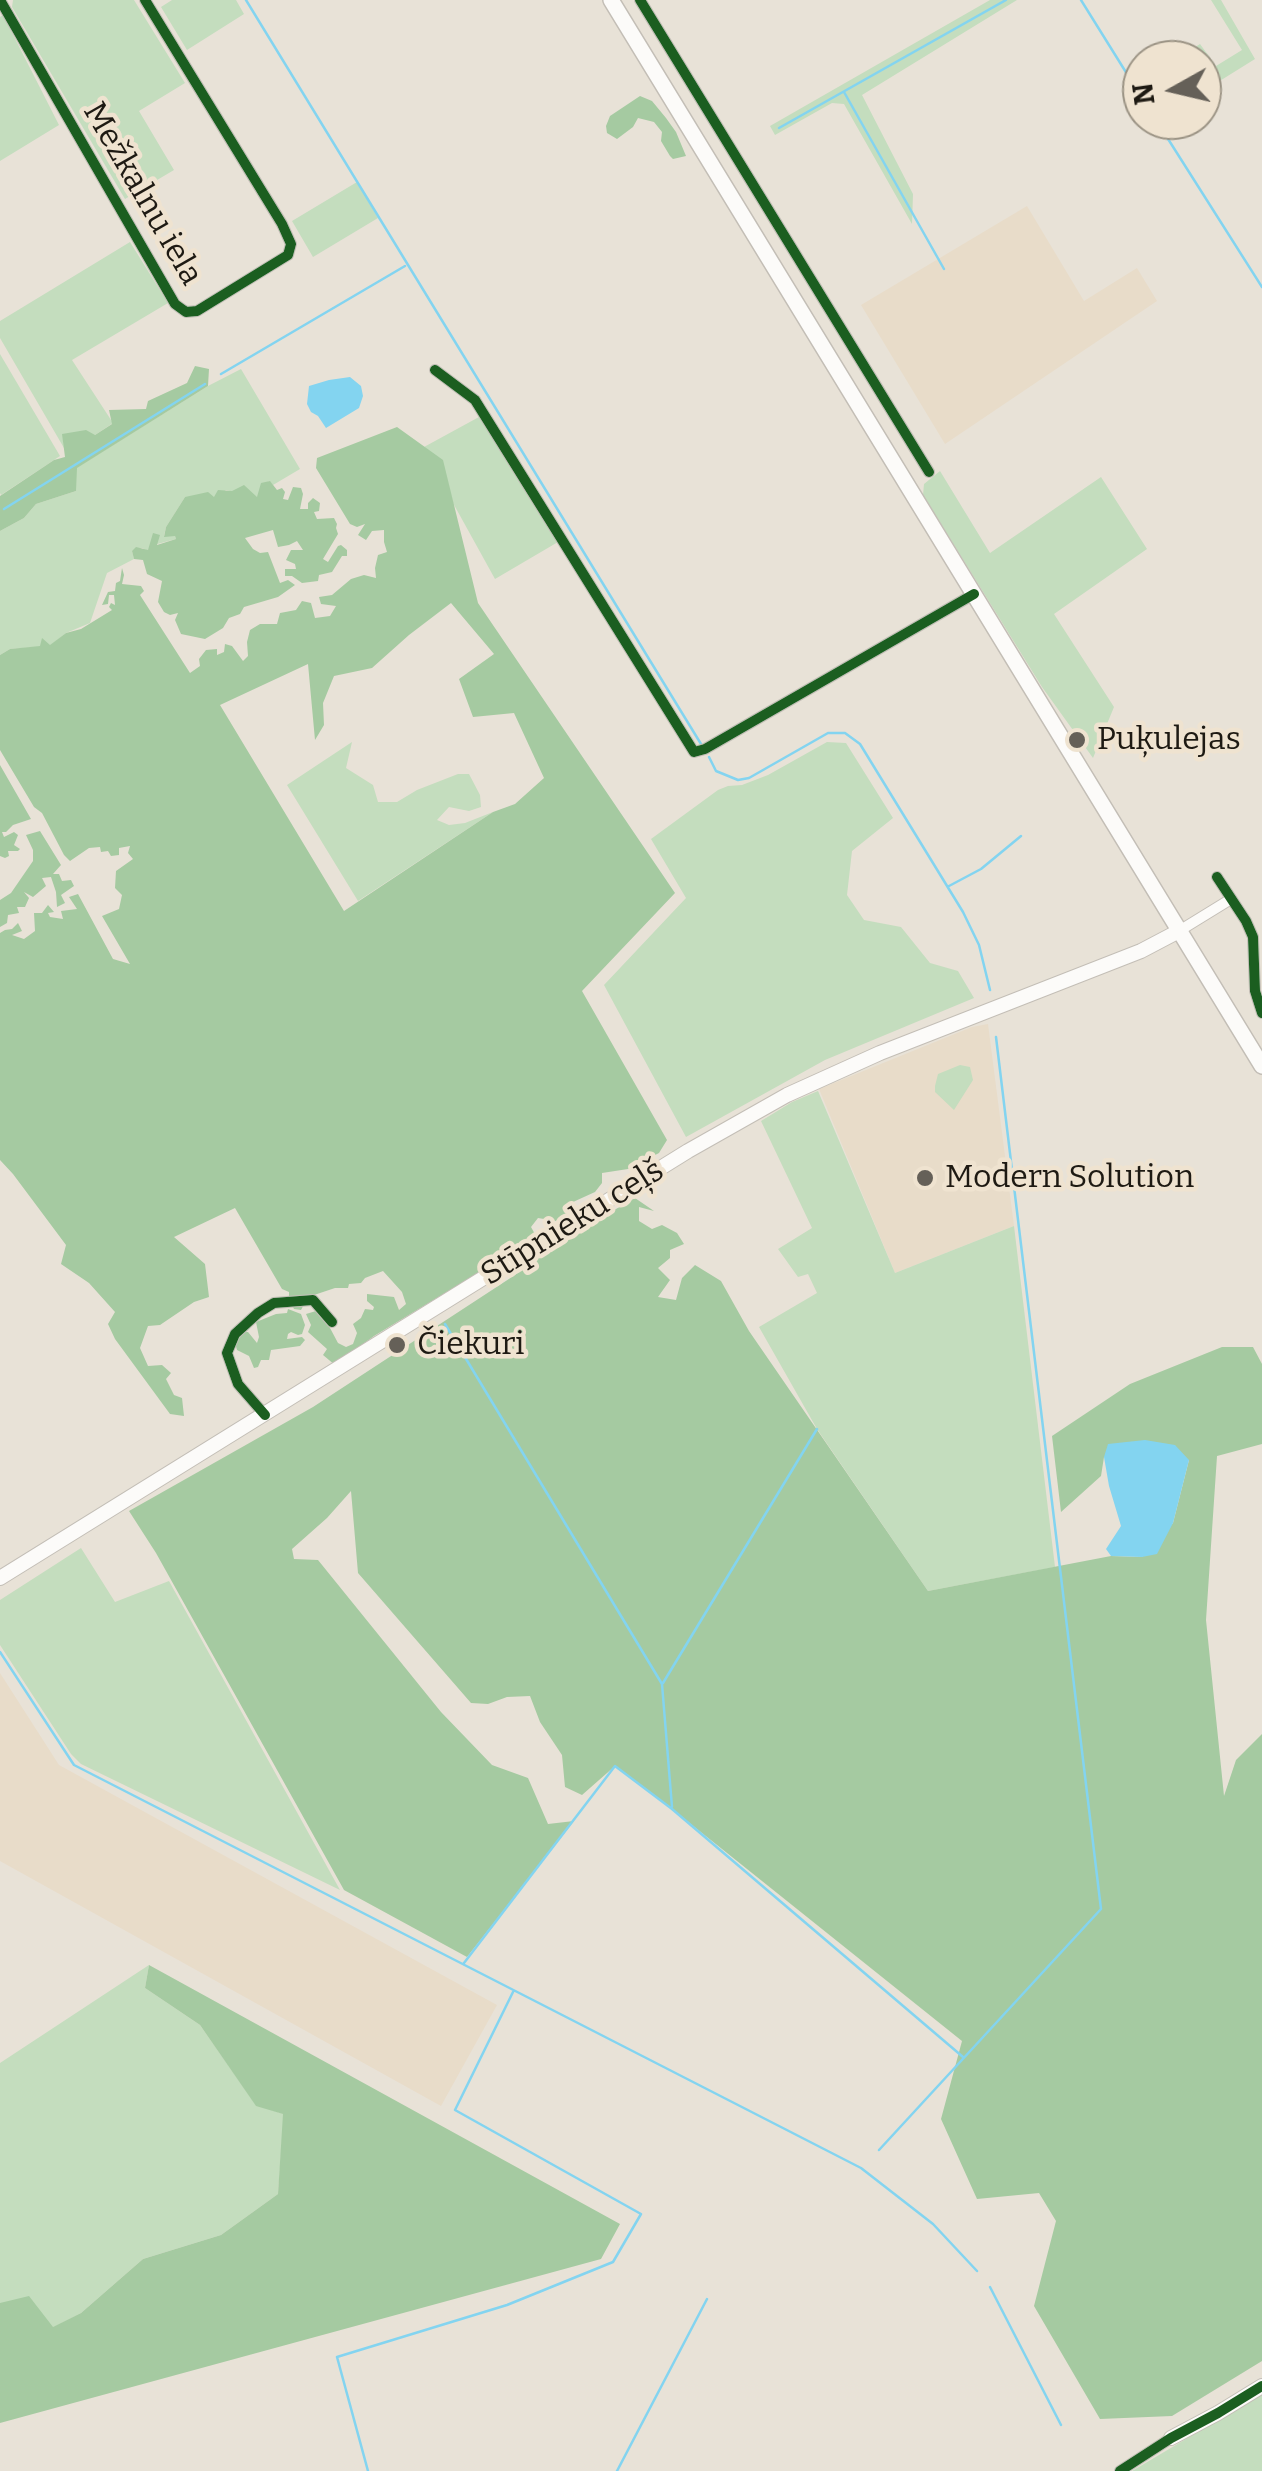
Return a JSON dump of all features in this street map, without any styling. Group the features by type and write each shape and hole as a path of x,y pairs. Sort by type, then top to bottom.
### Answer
{"main road":[{"path":"611,0 1262,1066"},
{"name":"Stīpnieku ceļš","path":"0,1578 688,1151 787,1095 867,1058 1140,951 1179,931"},
{"path":"1171,2438 1262,2386"}],"street":[{"name":"Mežkalnu iela","path":"0,0 176,304 186,312 197,310 288,256 291,244 272,206 144,0"},
{"path":"640,0 929,472"},
{"path":"435,370 475,400 694,752 705,750 974,594"},
{"path":"1217,877 1253,938 1255,990 1262,1012"},
{"path":"1179,931 1232,899"},
{"path":"265,1415 238,1384 227,1354 235,1334 274,1303 313,1300 332,1322"},
{"path":"1120,2471 1171,2438"}],"shaded area":[{"path":"1027,206 1084,301 1137,268 1157,301 945,444 861,305"},
{"path":"988,1024 1014,1226 895,1273 819,1089"},
{"path":"0,1673 59,1765 497,2005 441,2106 0,1861"}],"green space":[{"path":"13,0 134,0 185,83 139,111 174,170 125,199 12,7"},
{"path":"172,0 236,0 244,14 187,50 161,7"},
{"path":"990,0 1017,0 862,95 913,194 912,224 844,104 832,103 775,135 770,126"},
{"path":"1211,0 1221,0 1255,59 1222,80 1222,62 1242,50"},
{"path":"3,15 59,125 0,161 0,17"},
{"path":"640,96 652,101 666,118 686,156 670,156 654,122 638,118 617,139 607,133 610,116"},
{"path":"357,182 378,218 313,257 292,221"},
{"path":"130,242 168,303 72,360 113,423 95,435 63,434 64,448 0,338 0,321"},
{"path":"0,354 60,456 1,495 0,493"},
{"path":"195,366 209,369 208,386 77,468 76,491 36,504 24,518 0,531 0,496 54,460 65,457 62,434 86,430 95,435 112,424 109,410 146,409 148,401 187,383"},
{"path":"241,369 300,469 273,485 269,481 257,498 226,490 214,498 185,497 164,536 176,539 150,546 148,551 132,551 134,559 107,573 90,623 66,633 50,646 10,649 0,655 0,531 24,518 36,504 76,491 76,468"},
{"path":"479,417 558,542 495,579 453,503 442,461 424,447"},
{"path":"397,427 443,460 478,603 675,893 582,991 667,1140 659,1153 628,1169 602,1173 602,1183 595,1192 573,1202 576,1210 556,1221 538,1218 531,1227 536,1236 531,1241 374,1336 359,1347 357,1354 335,1365 323,1355 327,1349 308,1332 311,1325 306,1314 322,1313 338,1343 346,1347 353,1344 357,1333 353,1324 365,1309 374,1307 367,1301 367,1294 394,1297 399,1310 406,1304 402,1292 383,1271 361,1283 349,1284 348,1288 308,1297 301,1310 294,1309 289,1292 282,1289 235,1208 174,1237 205,1264 209,1297 194,1302 160,1325 148,1326 140,1348 148,1366 162,1365 171,1373 166,1379 174,1395 182,1398 184,1416 170,1414 115,1339 108,1324 115,1312 89,1283 61,1264 66,1245 0,1160 0,933 18,923 22,931 12,935 24,939 35,931 34,913 42,913 48,905 54,912 48,913 50,917 63,919 61,911 77,909 69,897 78,894 113,959 130,964 102,916 119,909 122,895 115,888 116,871 133,859 128,853 130,846 119,848 119,855 101,852 100,847 89,848 70,861 64,855 42,813 34,807 0,750 0,655 10,649 40,646 42,638 50,645 112,610 109,607 111,603 115,605 114,595 109,595 108,604 102,605 108,592 115,591 122,568 122,584 141,586 144,591 140,595 190,673 200,666 199,659 206,650 217,649 217,655 224,652 225,644 232,646 243,661 248,656 250,630 260,624 277,624 280,613 296,610 302,601 311,603 315,618 330,616 336,606 321,604 319,597 332,595 351,579 364,575 376,578 378,555 387,552 384,530 372,531 366,540 358,535 365,524 350,524 316,468 317,458","holes":["451,603 494,654 459,679 473,717 514,713 544,778 515,804 493,812 344,911 220,705 308,664 315,740 324,725 323,703 334,676 372,668"]},
{"path":"940,471 990,553 1101,477 1147,549 1054,614 1114,707 1093,758 1042,687 923,495 924,484"},
{"path":"270,481 277,490 282,488 285,492 283,499 288,500 293,487 301,488 300,509 308,509 313,498 320,503 319,511 314,512 317,519 334,518 338,534 323,559 328,562 341,545 347,556 342,556 332,572 319,575 318,581 302,583 285,576 285,569 296,569 295,564 286,560 291,550 303,550 297,541 278,547 273,530 245,538 253,549 268,552 280,583 288,580 295,585 278,597 244,607 205,639 181,634 175,620 178,613 164,612 158,602 162,581 147,574 143,560 134,559 132,551 136,547 148,550 153,533 160,535 157,545 176,539 164,537 166,527 185,497 208,492 214,497 218,490 232,491 244,485 257,497 261,483"},
{"path":"352,742 346,768 373,785 378,802 397,802 458,774 469,774 480,795 481,807 469,811 449,807 437,820 449,825 465,823 493,812 358,901 287,785"},
{"path":"827,742 846,743 893,818 852,851 847,895 864,920 901,927 930,963 958,971 974,998 825,1060 686,1137 604,985 686,898 651,839 718,790 768,775"},
{"path":"0,765 31,819 2,832 4,837 14,832 18,835 14,845 20,849 8,851 5,858 0,856"},
{"path":"40,831 61,865 53,874 59,874 62,881 71,880 74,886 61,895 65,903 57,907 51,877 42,878 46,886 33,897 24,892 29,898 25,907 17,907 19,913 8,915 7,923 0,927 0,900 11,893 33,861 26,835"},
{"path":"960,1065 970,1067 973,1080 954,1110 935,1092 935,1086 938,1074"},
{"path":"818,1091 895,1273 1014,1226 1055,1567 928,1591 817,1429 759,1327 817,1293 808,1274 798,1277 778,1249 812,1228 761,1121"},
{"path":"635,1198 654,1211 639,1207 639,1221 652,1229 662,1225 677,1233 684,1244 670,1250 670,1258 658,1268 670,1280 658,1297 676,1300 682,1278 695,1265 721,1281 749,1331 928,1591 1111,1556 1142,1557 1173,1523 1189,1460 1104,1457 1101,1476 1061,1512 1052,1436 1130,1384 1222,1347 1253,1347 1262,1364 1262,1444 1217,1456 1206,1620 1224,1796 1236,1760 1262,1734 1262,2361 1172,2416 1100,2419 1034,2306 1056,2221 1039,2193 977,2199 941,2119 962,2041 615,1766 582,1795 565,1787 562,1755 540,1722 530,1696 471,1703 358,1573 351,1491 292,1549 294,1559 318,1560 441,1712 492,1765 528,1778 548,1824 574,1821 467,1957 344,1890 129,1511 313,1407 515,1275 547,1249"},
{"path":"288,1309 301,1314 305,1325 302,1334 291,1332 287,1339 305,1340 300,1346 271,1350 269,1360 261,1360 254,1368 249,1356 237,1350 235,1343 241,1332 248,1332 257,1343 256,1322 287,1313"},
{"path":"81,1548 115,1602 169,1581 340,1890 81,1764 71,1754 0,1645 0,1600"},
{"path":"149,1965 145,1988 200,2025 256,2105 284,2114 278,2194 221,2235 143,2259 81,2313 52,2328 0,2303 0,2063"},
{"path":"149,1965 620,2224 601,2259 0,2423 0,2303 29,2296 53,2327 81,2313 143,2259 221,2235 278,2194 283,2114 256,2106 200,2025 145,1988"},
{"path":"1262,2394 1262,2471 1132,2471"}],"water":[{"path":"350,377 361,386 359,408 326,428 307,404 309,386"},
{"path":"1145,1440 1175,1445 1189,1460 1173,1523 1157,1554 1111,1556 1106,1549 1121,1526 1104,1457 1108,1444"}],"waterway":[{"path":"246,0 701,744"},
{"path":"779,128 1006,0"},
{"path":"1081,0 1122,66"},
{"path":"844,92 944,269"},
{"path":"1169,140 1262,287"},
{"path":"221,374 405,266"},
{"path":"4,509 205,384"},
{"path":"709,757 716,771 738,780 749,778 828,733 845,733 860,744 963,912 979,945 990,990"},
{"path":"949,886 981,869 1021,836"},
{"path":"879,2150 1101,1909 996,1037"},
{"path":"445,1324 662,1684 672,1807"},
{"path":"663,1683 817,1429"},
{"path":"0,1652 74,1765 861,2168 933,2224 977,2271"},
{"path":"464,1963 615,1766 672,1809 963,2057"},
{"path":"368,2471 337,2357 507,2305 613,2262 641,2214 455,2110 513,1992"},
{"path":"990,2287 1061,2425"},
{"path":"617,2471 707,2299"}],"cycle path":[{"path":"0,0 175,304 186,312 197,311 288,255 291,244 145,0"},
{"path":"640,0 929,472"},
{"path":"435,370 475,400 694,752 974,594"},
{"path":"1217,877 1253,937 1255,991 1262,1013"},
{"path":"265,1415 238,1384 227,1353 235,1334 274,1303 313,1300 332,1322"},
{"path":"1120,2471 1262,2386"}],"place":[{"name":"Puķulejas","path":"1077,740"},
{"name":"Modern Solution","path":"925,1178"},
{"name":"Čiekuri","path":"397,1345"}]}
